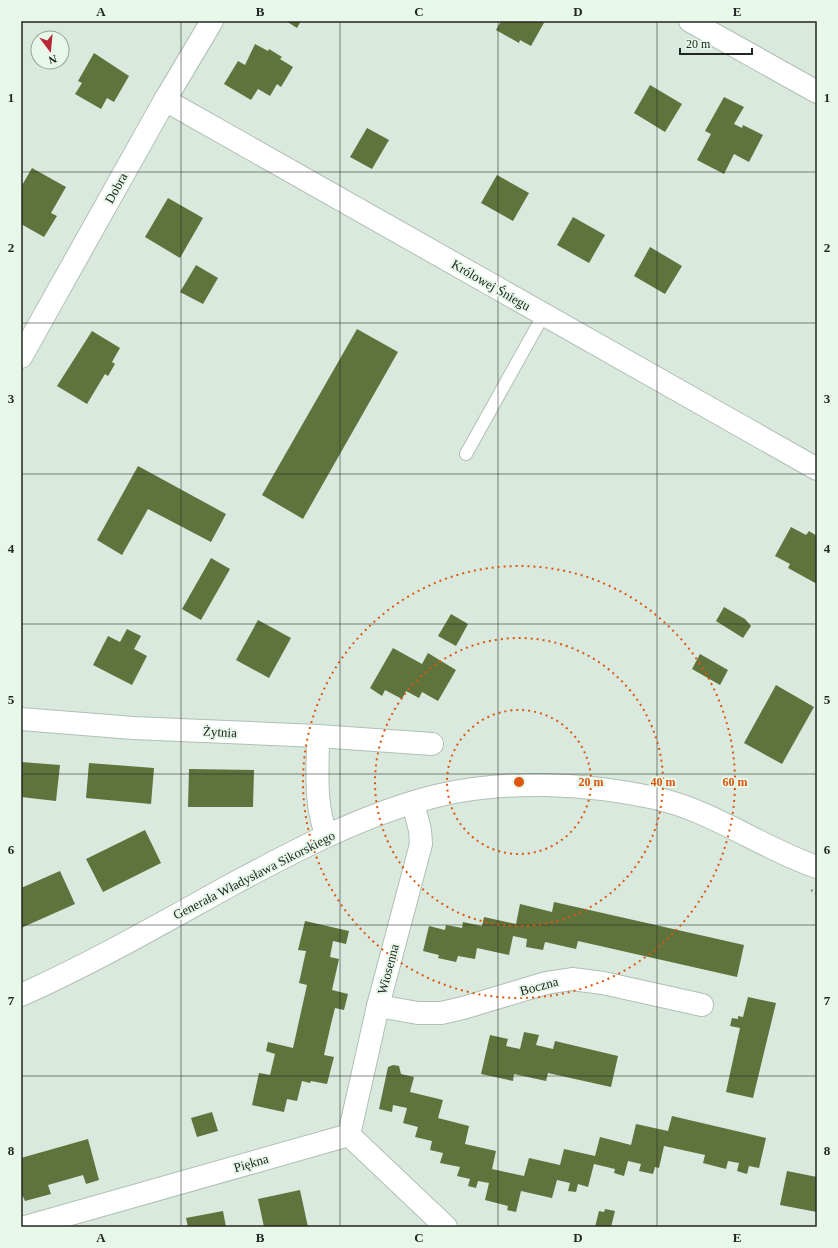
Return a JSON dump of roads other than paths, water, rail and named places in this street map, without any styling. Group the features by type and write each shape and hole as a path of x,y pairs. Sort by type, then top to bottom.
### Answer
{"street":[{"name":"Dobra","path":"21,357 165,100 212,21"},
{"path":"690,21 817,92"},
{"name":"Królowej Śniegu","path":"165,100 817,468"},
{"name":"Żytnia","path":"21,719 133,728 318,736 432,744"},
{"path":"318,736 318,798 320,818 327,836"},
{"name":"Generała Władysława Sikorskiego","path":"21,995 113,949 277,860 327,836 412,803 485,788 557,786 603,790 656,798 698,811 729,824 796,860 817,867"},
{"name":"Wiosenna","path":"350,1135 378,1006 421,844 420,830 412,803"},
{"name":"Generała Władysława Sikorskiego","path":"796,860 813,884"},
{"name":"Boczna","path":"378,1006 412,1013 441,1013 463,1008 546,983 572,979 603,983 702,1005"},
{"path":"350,1135 446,1227"},
{"name":"Piękna","path":"25,1227 350,1135"}],"lane":[{"path":"466,454 544,314"}]}
